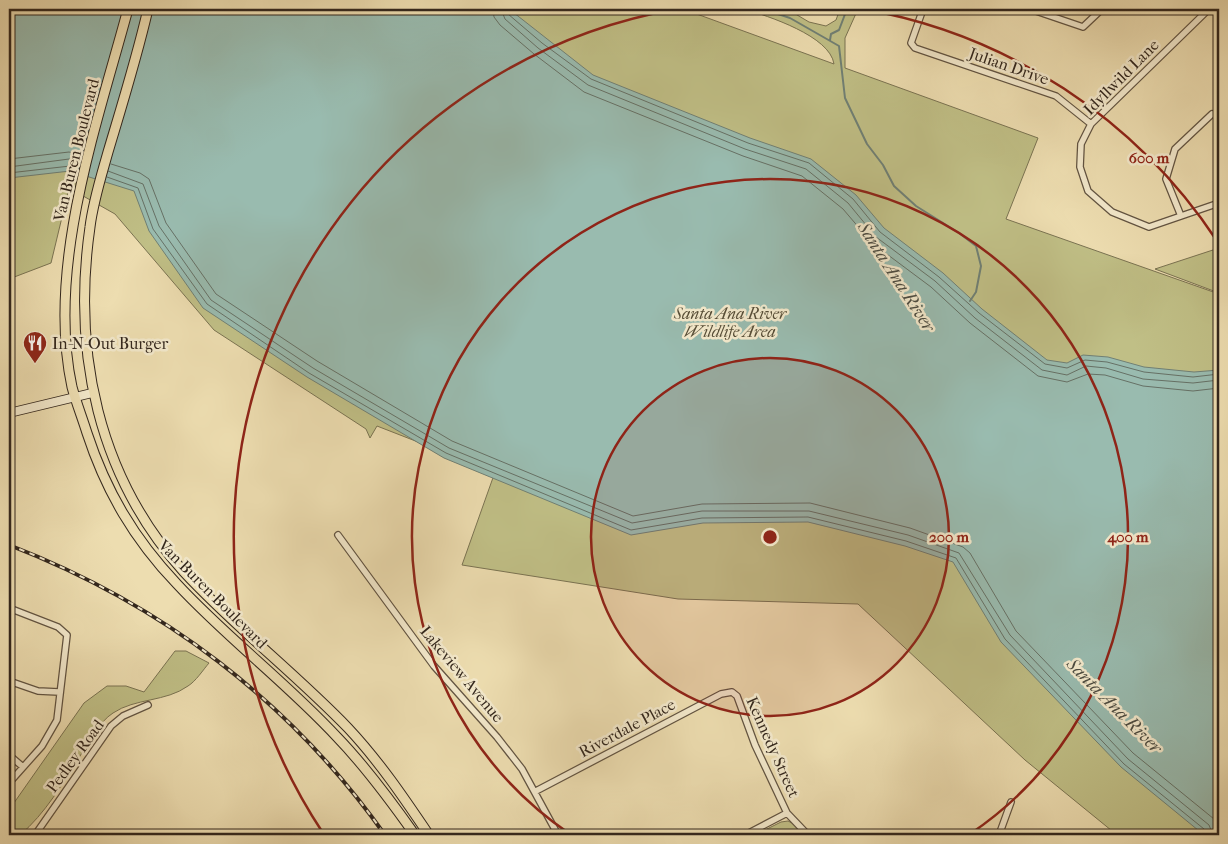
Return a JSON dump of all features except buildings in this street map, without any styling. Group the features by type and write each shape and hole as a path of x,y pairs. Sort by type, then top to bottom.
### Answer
{"main road":[{"name":"Van Buren Boulevard","path":"128,9 82,179 72,235 66,300 68,352 75,398 99,470 118,507 143,546 177,584 337,736 368,771 415,835"},
{"name":"Van Buren Boulevard","path":"148,9 100,181 90,226 86,268 88,354 92,393 111,453 125,485 152,533 191,578 348,728 378,764 429,835"},
{"path":"9,413 92,393"}],"street":[{"name":"Julian Drive","path":"923,9 911,42 912,46 1056,96 1091,124"},
{"path":"1030,9 1083,27 1102,9"},
{"name":"Idyllwild Lane","path":"1209,9 1091,124 1081,144 1080,167 1088,191 1112,212 1149,227 1219,202"},
{"path":"1181,216 1166,179 1175,150 1194,129 1212,114"},
{"name":"Lakeview Avenue","path":"338,535 434,666 497,736 522,769 536,791 558,835"},
{"path":"9,608 58,627 67,635 57,720 42,746 9,784"},
{"path":"9,681 38,691 59,692"},
{"name":"Riverdale Place","path":"536,791 721,694 732,692"},
{"name":"Kennedy Street","path":"732,692 737,696 755,745 788,814 808,835"},
{"name":"Pedley Road","path":"35,835 111,726 123,716 148,705"},
{"path":"9,756 24,767"},
{"path":"999,835 1011,802"},
{"path":"745,835 788,814"}],"green space":[{"name":"Santa Ana River","path":"9,9 683,9 834,64 830,54 810,36 782,22 744,9 787,9 809,22 826,26 836,20 840,9 858,9 845,38 845,68 1038,138 1006,219 1219,294 1219,835 1117,835 1025,760 858,604 678,599 462,565 495,472 377,426 370,438 366,429 214,330 115,214 69,188 51,263 9,279"},
{"path":"1219,248 1219,293 1155,269"},
{"path":"175,651 186,651 209,663 194,681 179,691 122,708 108,717 95,733 38,818 20,835 9,835 9,810 84,703 107,686 126,686 144,692"},
{"path":"788,821 794,824 804,835 755,835 781,822"}],"water":[{"name":"Santa Ana River","path":"9,9 509,9 593,75 750,138 811,159 856,195 884,228 943,273 982,309 1047,360 1067,363 1083,355 1108,357 1144,367 1194,372 1219,370 1219,835 1204,835 1121,767 1001,642 953,562 905,546 808,522 703,523 631,535 444,458 307,377 203,308 149,231 134,191 70,171 9,178"}],"waterway":[{"path":"763,9 790,18 839,46 845,98 867,144 883,165 894,186 916,206 976,246 981,266 976,292 970,301"},
{"path":"830,40 831,34 839,30 847,9"}],"railway":[{"path":"9,545 65,569 119,596 170,627 219,662 265,700 308,741 348,786 385,835"}],"place":[{"name":"In-N-Out Burger","path":"35,364"}],"park label":[{"name":"Santa Ana River Wildlife Area","path":"730,322"}]}
